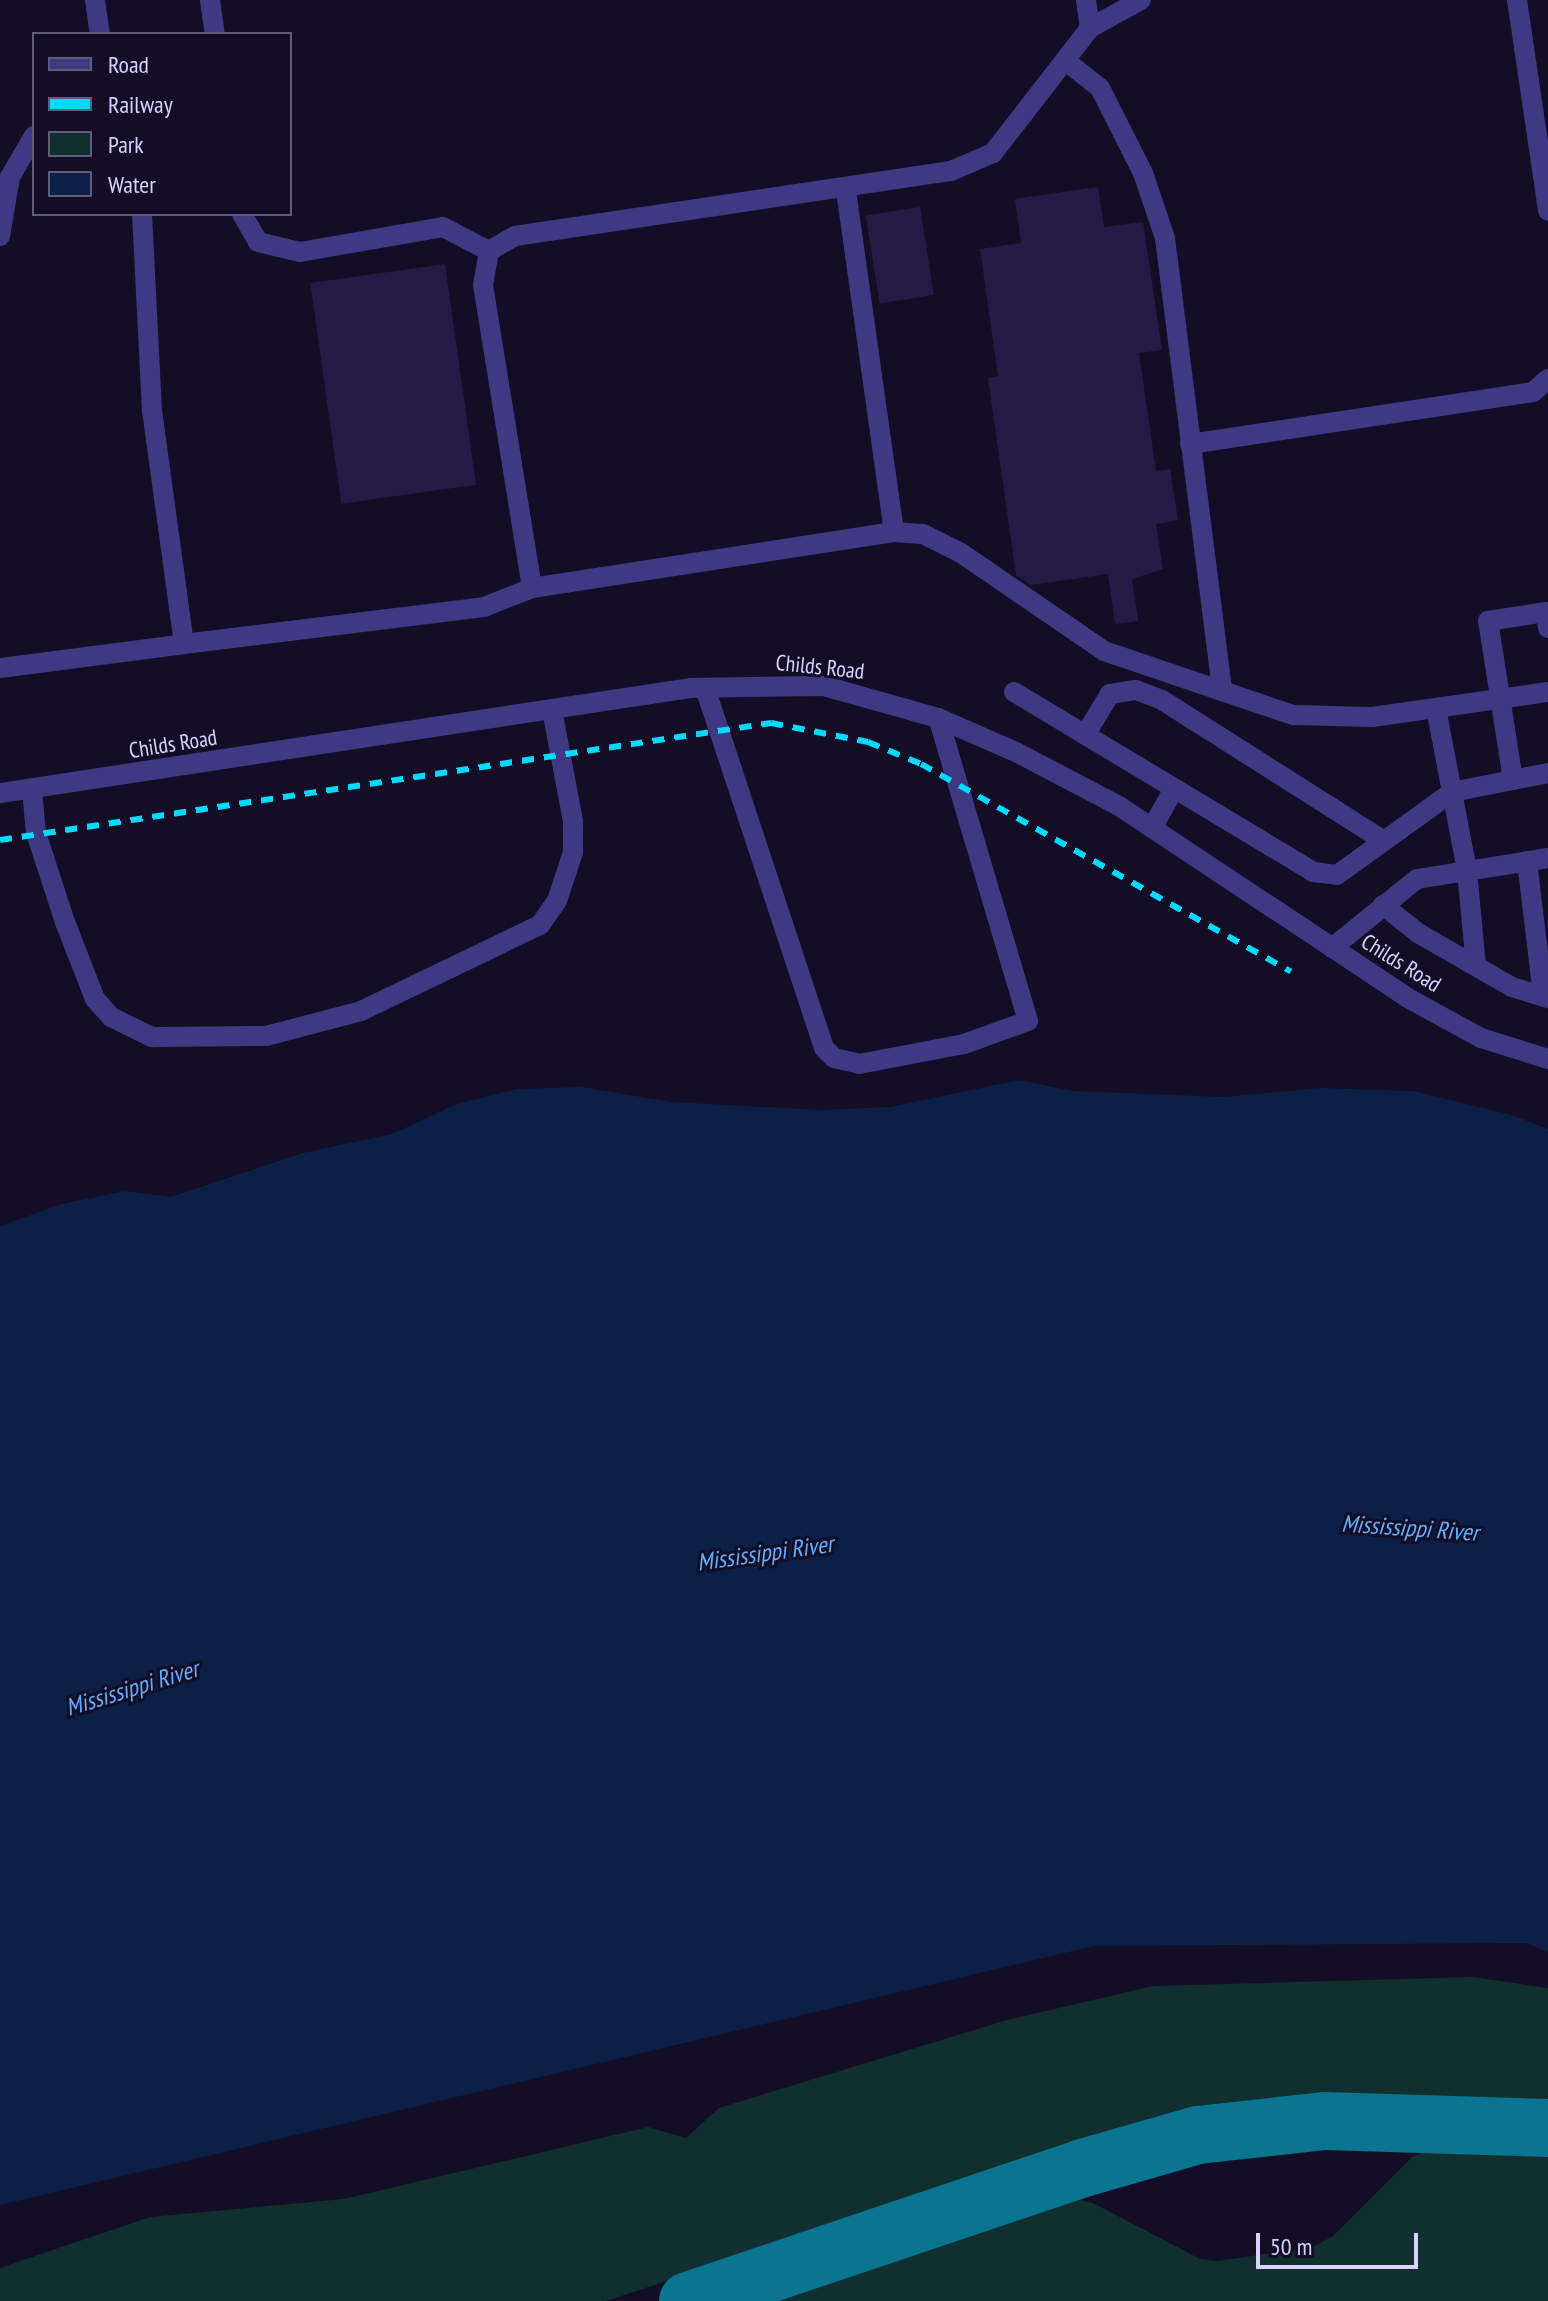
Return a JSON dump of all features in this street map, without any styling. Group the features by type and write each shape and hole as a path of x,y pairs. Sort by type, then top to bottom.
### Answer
{"street":[{"path":"95,0 100,32"},
{"path":"210,0 215,32"},
{"path":"1086,0 1090,28"},
{"path":"489,251 515,236 951,171 993,153 1090,28 1141,0"},
{"path":"1517,0 1548,211"},
{"path":"1066,61 1100,88 1143,173 1165,238 1222,691"},
{"path":"0,236 10,177 32,139"},
{"path":"846,189 894,532"},
{"path":"142,216 152,411 184,644"},
{"path":"243,216 258,242 300,252 443,227 489,251"},
{"path":"489,251 483,285 532,588"},
{"path":"1190,444 1533,392 1548,379"},
{"path":"0,668 484,607 532,588 894,532 923,534 961,553 1104,651 1293,715 1372,717 1548,692"},
{"path":"1513,780 1488,621 1546,612 1548,628"},
{"name":"Childs Road","path":"0,793 705,688 824,686 938,718 1119,806 1332,948 1481,1038 1548,1059"},
{"path":"705,688 824,1048 834,1058 859,1064 964,1044 1028,1021 938,718"},
{"path":"1085,735 1110,694 1136,690 1162,700 1384,841"},
{"path":"1014,692 1313,872 1337,875 1452,792 1548,773"},
{"path":"1436,708 1467,871 1476,966"},
{"path":"32,790 36,833 69,934 95,999 111,1017 152,1037 266,1036 361,1011 540,925 557,901 573,852 573,821 552,710"},
{"path":"1152,828 1174,789"},
{"path":"1332,948 1383,905 1417,879 1538,860 1545,997 1476,966 1418,933 1383,905"}],"green space":[{"path":"1472,1977 1548,1988 1548,2103 1383,2096 1233,2105 1142,2124 606,2301 0,2301 0,2268 150,2217 344,2199 648,2127 686,2138 719,2108 1007,2020 1153,1986"},
{"path":"1441,2148 1548,2153 1548,2301 763,2301 1074,2199 1093,2203 1200,2259 1218,2261 1313,2247 1333,2236 1413,2156"}],"water":[{"name":"Mississippi River","path":"1019,1080 1073,1091 1223,1097 1320,1088 1413,1091 1512,1115 1548,1129 1548,1952 1526,1943 1094,1946 0,2205 0,1226 62,1204 125,1191 171,1197 303,1153 392,1134 457,1104 517,1089 582,1087 671,1102 821,1110 890,1107"}],"building":[{"path":"1098,187 1104,227 1143,222 1162,350 1139,353 1156,471 1170,469 1178,520 1156,524 1163,569 1132,579 1138,621 1115,624 1108,574 1031,585 1016,575 988,378 998,376 980,249 1021,243 1015,199"},
{"path":"920,207 934,295 880,304 866,216"},
{"path":"445,264 476,485 341,504 310,283"}],"taxiway":[{"path":"688,2301 1083,2168 1198,2135 1325,2121 1548,2128"}],"railway":[{"path":"0,840 771,723 868,742 921,764 1291,972"}]}
